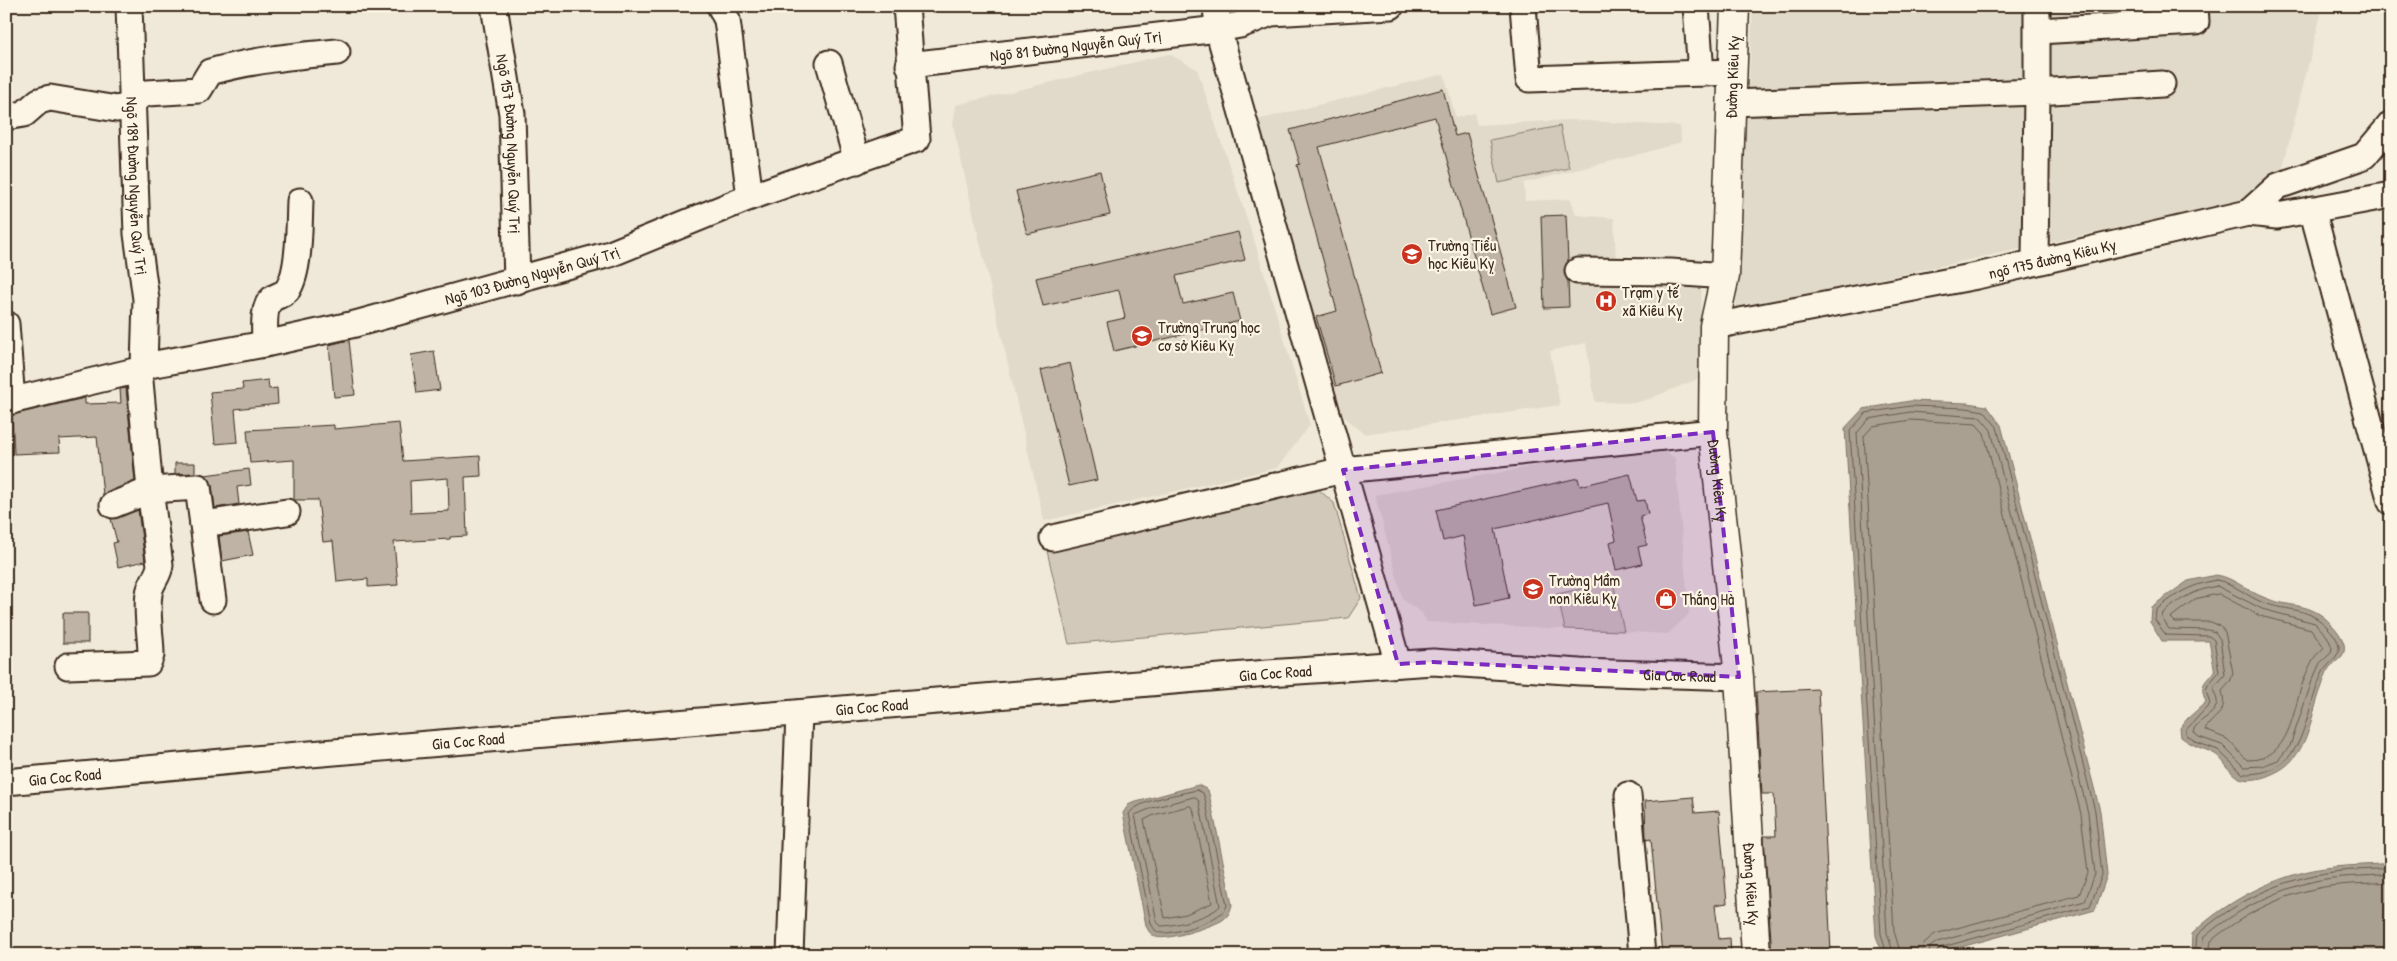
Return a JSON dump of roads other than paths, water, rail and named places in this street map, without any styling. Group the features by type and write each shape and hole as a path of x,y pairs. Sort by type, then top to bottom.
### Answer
{"main road":[{"name":"Đường Kiêu Kỵ","path":"1735,6 1726,276 1714,326 1713,432 1739,677 1756,955"}],"street":[{"name":"Ngõ 189 Đường Nguyễn Quý Trị","path":"68,666 148,663 151,655 148,596 151,584 159,572 160,565 150,490 142,368 146,299 137,234 129,6"},
{"name":"Ngõ 157 Đường Nguyễn Quý Trị","path":"494,6 512,114 517,281"},
{"path":"720,6 727,20 750,197"},
{"name":"Ngõ 103 Đường Nguyễn Quý Trị","path":"9,401 142,368 355,324 517,281 610,254 750,197 857,162 916,139 906,6"},
{"name":"Ngõ 81 Đường Nguyễn Quý Trị","path":"909,65 1217,18 1240,25 1271,13 1391,6"},
{"path":"1523,6 1529,79 1732,72"},
{"path":"1696,6 1701,73"},
{"path":"2035,262 2037,6"},
{"path":"2038,31 2196,22 2195,6"},
{"path":"1217,18 1398,664"},
{"path":"6,117 24,114 43,99 50,98 117,109 128,106 133,100 147,93 199,90 210,72 219,69 263,59 338,52"},
{"path":"829,63 857,162"},
{"path":"1732,103 2037,92 2162,84"},
{"path":"2248,213 2278,186 2364,156 2391,124"},
{"name":"ngõ 175 đường Kiêu Kỵ","path":"1714,326 1977,276 2248,213 2277,216 2391,194"},
{"path":"265,344 267,307 272,299 282,295 288,289 297,260 300,201"},
{"path":"2312,210 2391,502"},
{"path":"1578,271 1671,272 1726,276"},
{"path":"6,324 9,401"},
{"path":"1054,538 1343,470 1713,432"},
{"path":"113,505 150,490 198,487 213,600"},
{"path":"203,524 287,512"},
{"name":"Gia Coc Road","path":"6,782 1258,674 1398,664 1433,662 1580,672 1739,677"},
{"path":"790,955 799,713"},
{"path":"1628,795 1642,955"}],"water":[{"path":"1910,401 1967,403 1987,406 2001,425 2100,811 2107,875 2095,910 1932,955 1883,955 1876,936 1845,428 1863,409"},
{"path":"2216,575 2228,578 2273,601 2307,608 2316,612 2334,627 2341,636 2345,648 2340,658 2327,672 2306,737 2294,759 2284,767 2258,779 2246,780 2238,778 2215,754 2181,737 2180,728 2206,702 2203,686 2207,679 2215,672 2209,641 2162,641 2150,621 2151,607 2188,581"},
{"path":"1198,785 1208,790 1232,905 1227,916 1215,924 1169,937 1156,937 1152,935 1146,925 1123,813 1129,804"},
{"path":"2391,863 2391,955 2191,955 2192,934 2222,909 2257,889 2275,881 2314,870 2340,866"}],"place":[{"name":"Trường Tiểu học Kiêu Kỵ","path":"1412,254"},
{"name":"Trạm y tế xã Kiêu Kỵ","path":"1606,301"},
{"name":"Trường Trung học cơ sở Kiêu Kỵ","path":"1142,336"},
{"name":"Trường Mầm non Kiêu Kỵ","path":"1533,589"},
{"name":"Thắng Hà","path":"1666,599"}]}
